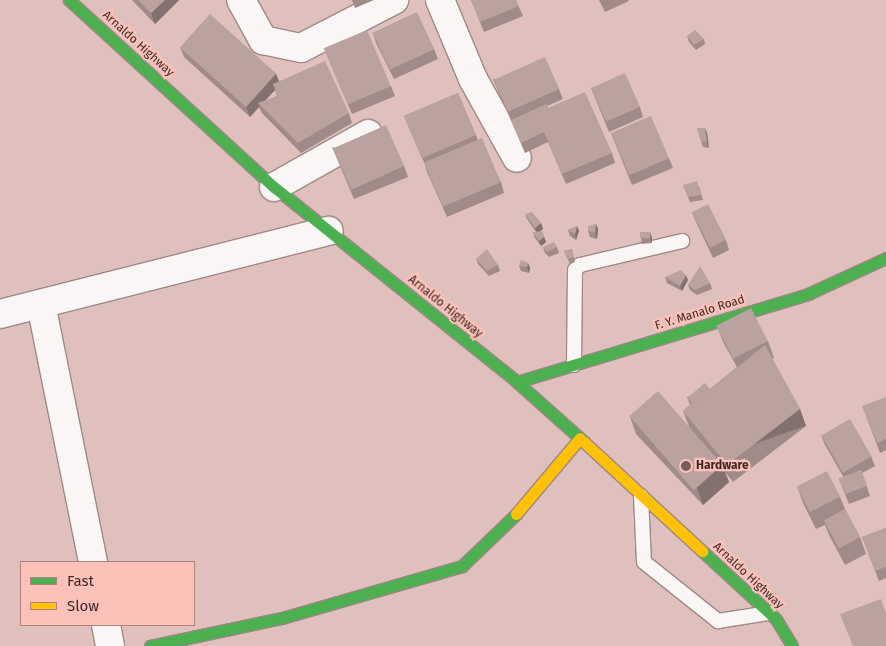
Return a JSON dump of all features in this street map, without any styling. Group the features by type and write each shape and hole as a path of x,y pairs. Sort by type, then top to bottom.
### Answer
{"main road":[{"name":"Arnaldo Highway","path":"69,0 274,187 518,382 770,614 792,646"},
{"name":"F. Y. Manalo Road","path":"518,382 808,294 886,258"},
{"path":"150,646 282,618 462,566 527,504 580,438"}],"street":[{"path":"241,0 263,40 301,48 394,0"},
{"path":"440,0 473,79 518,158"},
{"path":"274,187 370,133"},
{"path":"0,314 329,231"},
{"path":"41,304 93,561"},
{"path":"106,626 110,646"}],"lane":[{"path":"574,365 575,270 580,265 682,241"},
{"path":"640,495 644,562 718,621 770,614"}],"building":[{"path":"138,0 165,0 151,13"},
{"path":"471,0 516,0 519,6 480,22"},
{"path":"417,12 434,49 390,70 373,33"},
{"path":"210,14 276,74 246,107 180,47"},
{"path":"367,30 391,86 348,105 324,48"},
{"path":"695,30 704,39 694,45 687,36"},
{"path":"545,57 559,89 508,112 494,80"},
{"path":"325,61 349,113 298,143 258,103 278,96 273,84"},
{"path":"625,73 640,107 606,122 591,88"},
{"path":"585,92 612,153 562,174 544,132 521,143 511,120 546,104 548,108"},
{"path":"458,93 476,135 422,158 404,116"},
{"path":"651,116 669,158 629,175 611,133"},
{"path":"386,125 404,166 351,190 333,149"},
{"path":"697,128 705,128 707,142 701,141"},
{"path":"482,138 501,182 443,207 424,163"},
{"path":"697,181 701,195 688,197 683,185"},
{"path":"708,204 726,240 710,248 692,212"},
{"path":"532,212 541,223 535,228 525,214"},
{"path":"596,224 595,233 588,231 588,226"},
{"path":"577,226 575,234 568,230"},
{"path":"542,231 544,237 539,241 533,232"},
{"path":"640,232 650,232 650,238 640,238"},
{"path":"554,242 557,247 547,252 543,247"},
{"path":"487,249 498,265 487,271 476,259"},
{"path":"572,249 574,257 568,259 564,251"},
{"path":"521,260 528,263 527,267 519,266"},
{"path":"700,266 710,283 695,290 688,285"},
{"path":"681,270 686,275 680,286 665,277"},
{"path":"751,308 768,341 733,359 716,326"},
{"path":"765,345 800,409 727,465 683,411"},
{"path":"705,383 710,389 693,404 687,398"},
{"path":"658,391 722,465 694,490 629,416"},
{"path":"886,397 886,439 877,443 862,406"},
{"path":"850,419 872,456 843,473 821,436"},
{"path":"861,470 867,486 845,494 839,479"},
{"path":"827,471 840,497 810,512 797,486"},
{"path":"845,509 860,537 839,549 824,520"},
{"path":"886,528 886,567 875,571 862,537"},
{"path":"881,599 886,613 886,646 853,646 840,614"}],"traffic: fast":[{"path":"69,0 274,187 517,382 584,442"},
{"path":"517,382 808,294 886,258"},
{"path":"150,646 282,618 462,566 516,514"},
{"path":"702,551 776,619 792,646"}],"traffic: slow":[{"path":"516,514 580,438"},
{"path":"584,442 702,551"}],"place":[{"name":"Hardware","path":"686,466"}]}
